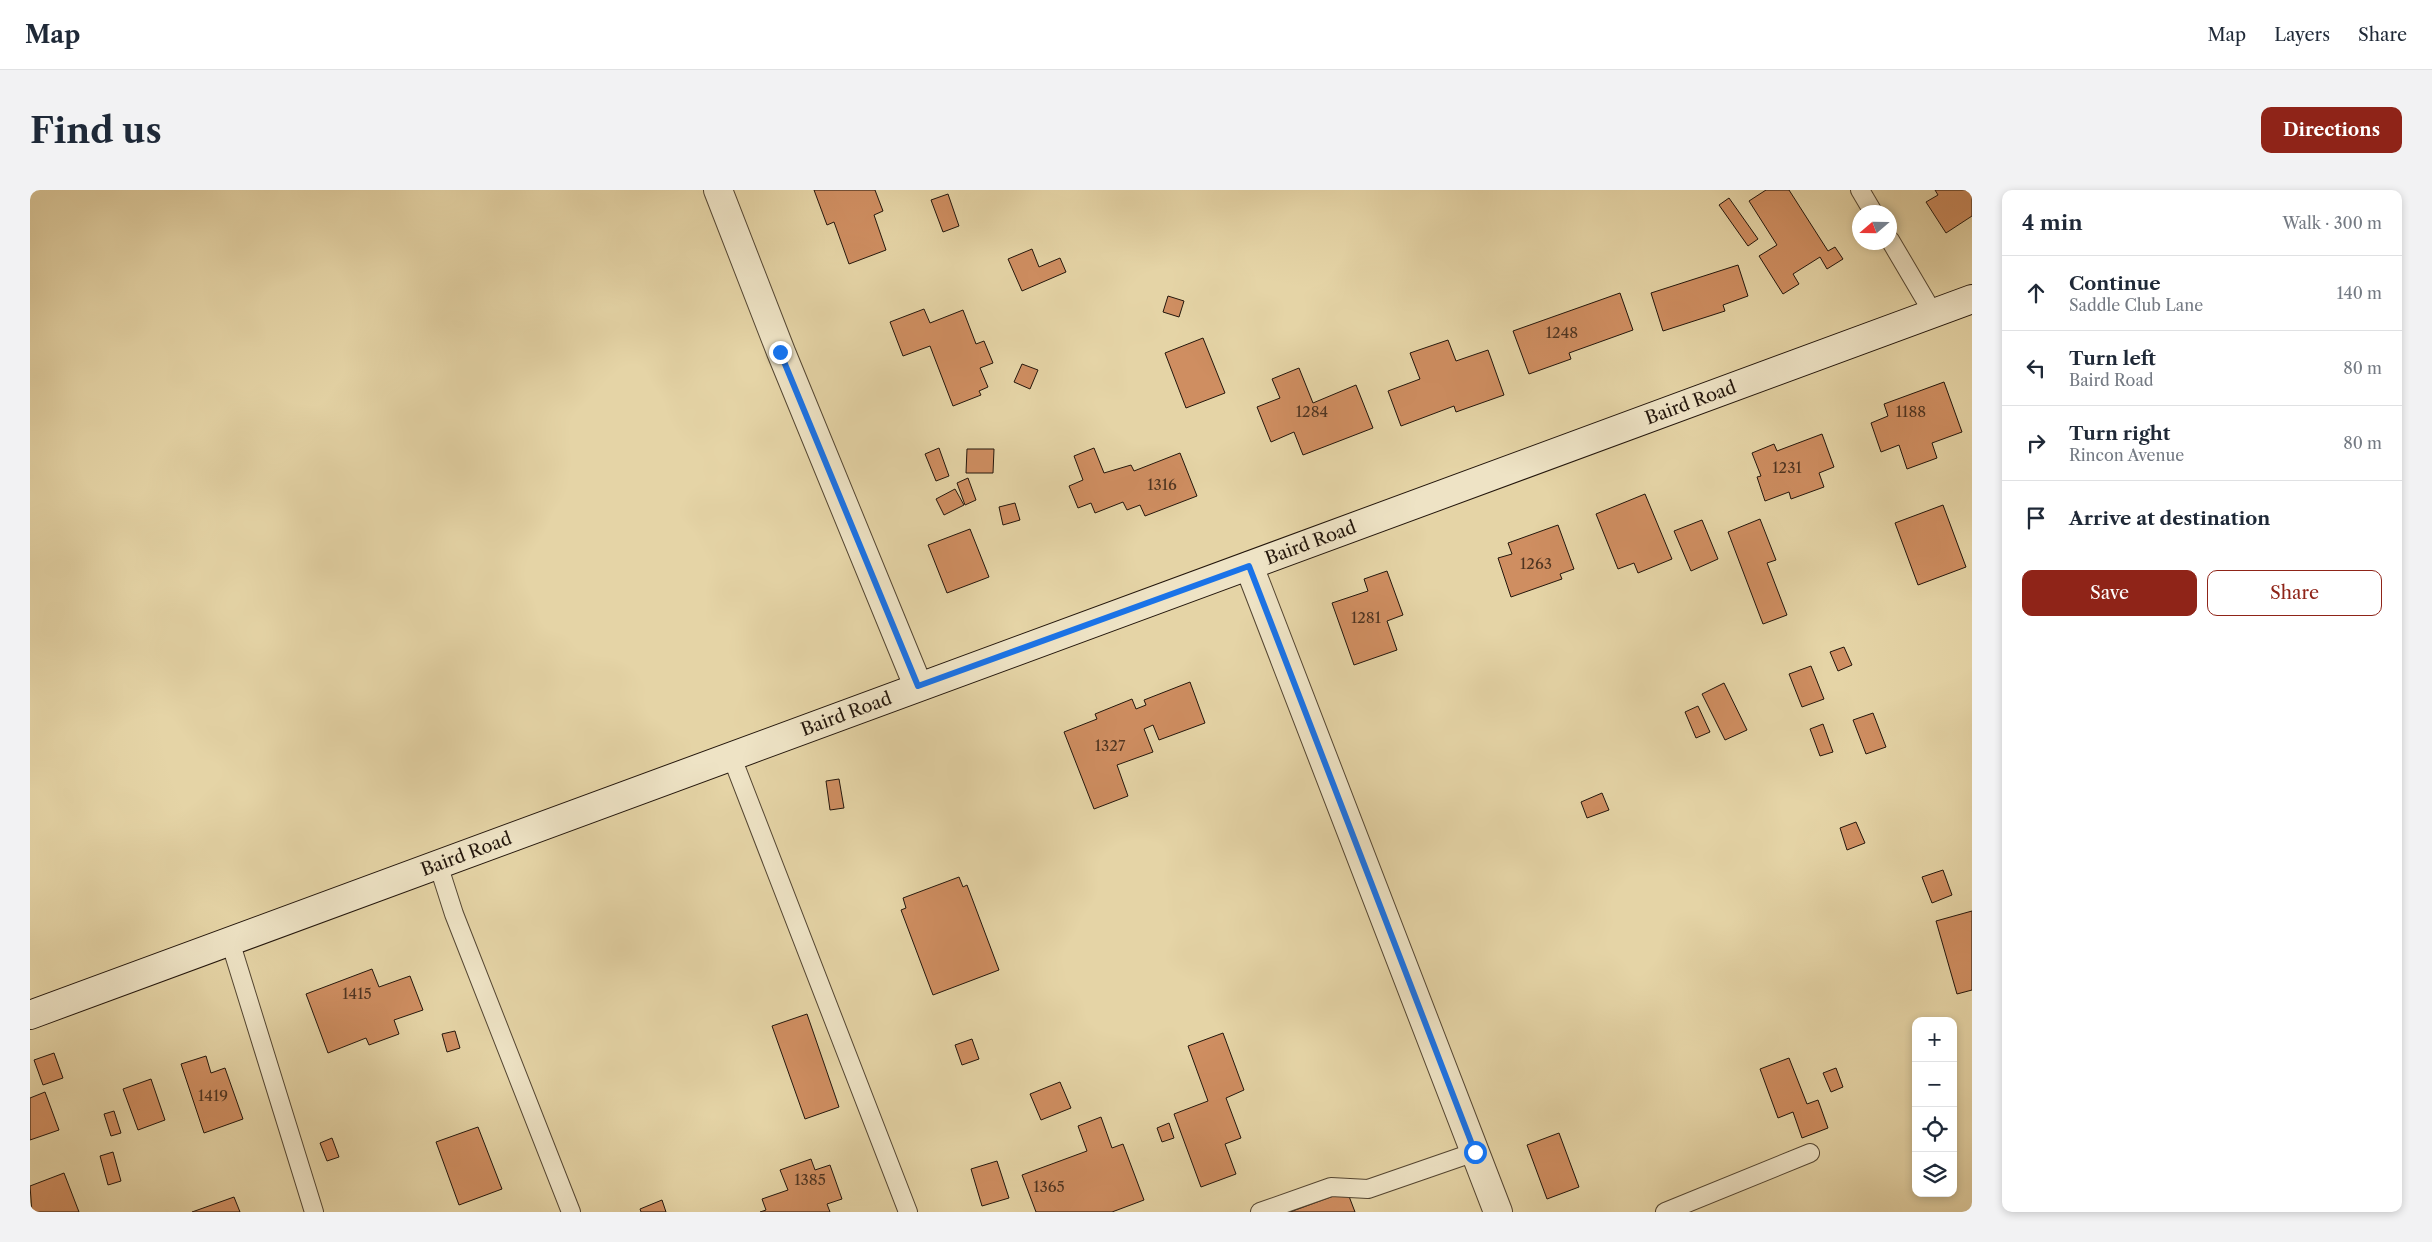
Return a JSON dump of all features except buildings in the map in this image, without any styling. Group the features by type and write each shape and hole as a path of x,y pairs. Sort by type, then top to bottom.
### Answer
{"street":[{"path":"718,190 780,352 918,686"},
{"name":"Baird Road","path":"30,1015 918,686 1972,299"},
{"path":"1249,566 1498,1212"}],"lane":[{"path":"1860,190 1869,205"},
{"path":"1896,250 1933,313"},
{"path":"731,755 908,1212"},
{"path":"438,864 454,914 571,1212"},
{"path":"230,941 314,1212"},
{"path":"1260,1212 1331,1187 1368,1189 1475,1152"},
{"path":"1665,1212 1810,1153"}],"route":[{"path":"780,352 918,686 1249,566 1475,1152"}]}
